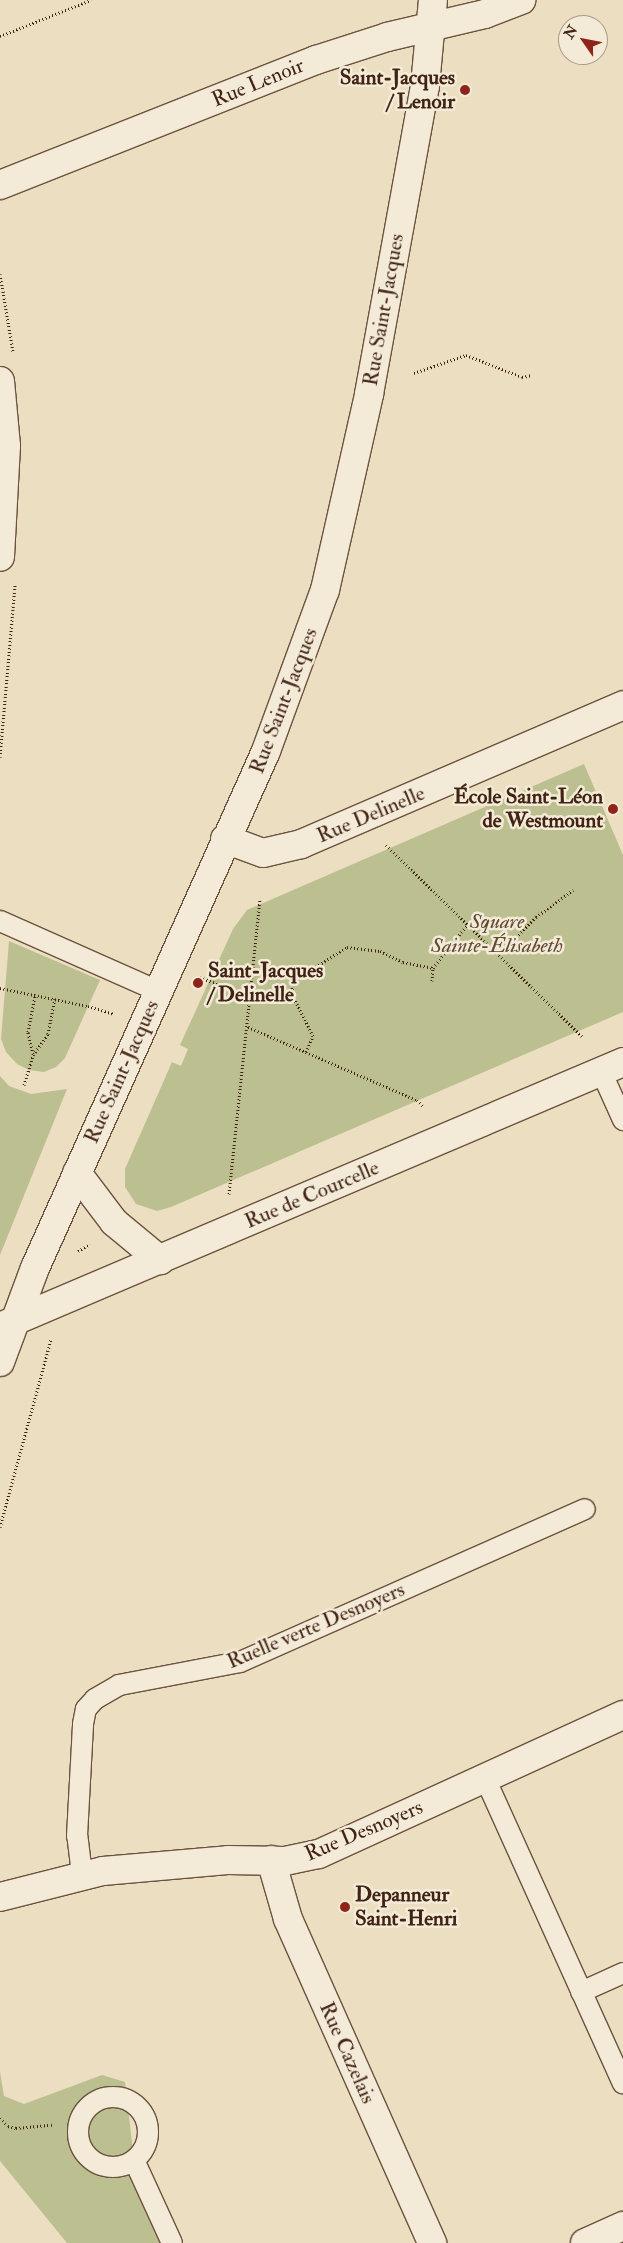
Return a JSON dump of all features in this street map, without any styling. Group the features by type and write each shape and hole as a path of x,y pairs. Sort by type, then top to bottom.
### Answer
{"street":[{"name":"Rue Lenoir","path":"0,184 432,13 485,14 521,0"},
{"name":"Rue Saint-Jacques","path":"0,1362 7,1325 77,1173 290,693 325,590 368,394 425,86 432,13"},
{"path":"0,381 6,446 0,557"},
{"name":"Rue Delinelle","path":"226,839 263,853 301,844 623,706"},
{"name":"Rue de Courcelle","path":"7,1325 612,1067"},
{"path":"77,1173 114,1222 160,1260"},
{"name":"Rue Desnoyers","path":"0,1897 82,1874 131,1867 299,1859 331,1850 623,1715"},
{"name":"Rue Cazelais","path":"271,1860 288,1919 432,2243"},
{"path":"585,2243 623,2226"}],"lane":[{"path":"0,920 158,991"},
{"path":"612,1067 623,1120"},
{"name":"Ruelle verte Desnoyers","path":"82,1874 77,1836 83,1724 86,1709 95,1699 120,1685 240,1662 586,1509"},
{"path":"485,1778 623,2083"},
{"path":"582,1992 623,1973"},
{"path":"134,2160 172,2243"}],"path":[{"path":"0,36 91,0"},
{"path":"414,373 466,355 522,378 532,375"},
{"path":"386,845 582,1036"},
{"path":"498,955 536,917 573,890"},
{"path":"227,1191 248,1027 260,900"},
{"path":"432,981 434,968 467,925"},
{"path":"306,1052 313,1036 291,992 295,980 347,947 380,951 404,962 434,968"},
{"path":"200,977 251,998"},
{"name":"Rue Saint-Jacques","path":"111,1024 131,979"},
{"path":"0,988 55,999 115,1015"},
{"path":"33,1055 28,1032 35,995"},
{"path":"24,1085 33,1055 48,1034 55,999"},
{"path":"248,1027 417,1100 423,1106"},
{"path":"0,1527 48,1356"},
{"path":"0,2118 8,2126 16,2128 52,2125"}],"green space":[{"name":"Square Sainte-Élisabeth","path":"584,764 623,855 623,1012 171,1207 157,1211 136,1204 125,1187 125,1169 172,1062 181,1066 188,1049 180,1045 233,929 247,910"},
{"path":"9,941 100,980 65,1058 56,1067 44,1072 29,1070 17,1064 6,1052 1,1039"},
{"path":"0,1076 9,1086 31,1094 67,1089 0,1255"},
{"path":"0,2072 4,2096 24,2104 102,2075 125,2082 134,2160 172,2243 67,2243 0,2161"}],"place":[{"name":"Saint-Jacques / Lenoir","path":"465,90"},
{"name":"École Saint-Léon de Westmount","path":"613,809"},
{"name":"Saint-Jacques / Delinelle","path":"198,983"},
{"name":"Depanneur Saint-Henri","path":"345,1907"}]}
